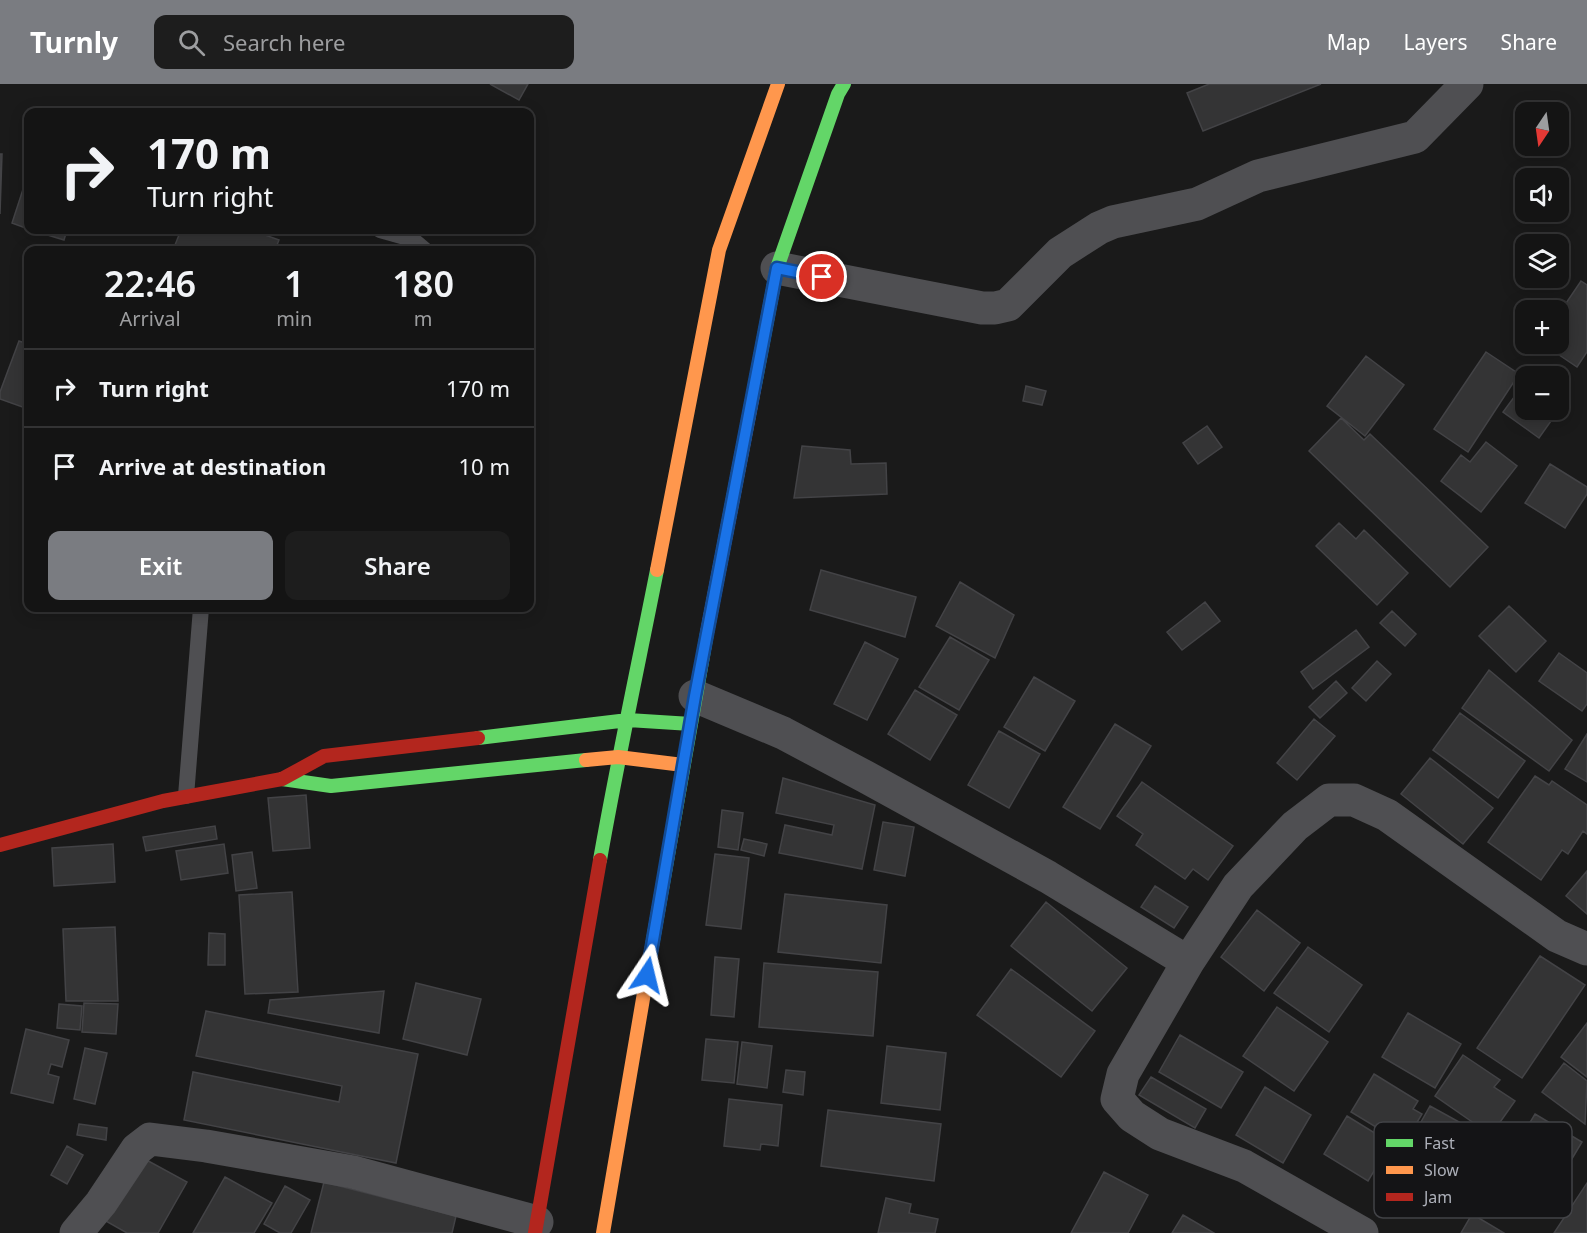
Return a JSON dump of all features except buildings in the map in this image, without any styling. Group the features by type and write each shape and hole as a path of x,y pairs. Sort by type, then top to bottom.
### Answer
{"main road":[{"path":"536,1228 618,757 628,720 719,250 778,84"},
{"path":"603,1233 683,765 777,268 838,94 844,84"},
{"path":"282,779 324,756 628,720 693,710"},
{"path":"0,845 60,827 186,796 282,779 331,786 618,757 683,765"}],"street":[{"path":"777,268 982,308 1008,305 1060,253 1100,228 1113,222 1197,204 1258,176 1415,137 1467,84"},
{"path":"693,710 783,733 1048,877 1188,962"},
{"path":"1362,1233 1244,1166 1160,1134 1132,1116 1117,1099 1123,1074 1188,962 1238,886 1295,826 1329,800 1354,800 1387,815 1557,936 1587,949"},
{"path":"76,1233 101,1203 137,1149 150,1139 206,1146 353,1172 536,1228"}],"lane":[{"path":"393,234 412,240 420,246"},
{"path":"186,796 201,612"}],"traffic: fast":[{"path":"755,384 777,268 838,94 844,84"},
{"path":"600,860 657,570"},
{"path":"652,946 707,633"},
{"path":"478,738 628,720 691,724"},
{"path":"282,779 331,786 586,760"}],"traffic: slow":[{"path":"657,570 719,250 778,84"},
{"path":"707,633 755,384"},
{"path":"586,760 618,757 683,765"},
{"path":"603,1233 652,946"}],"traffic: jam":[{"path":"0,845 163,801 282,779 324,756 478,738"},
{"path":"535,1233 600,860"}],"route":[{"path":"647,975 695,696 777,268 822,277"}]}
